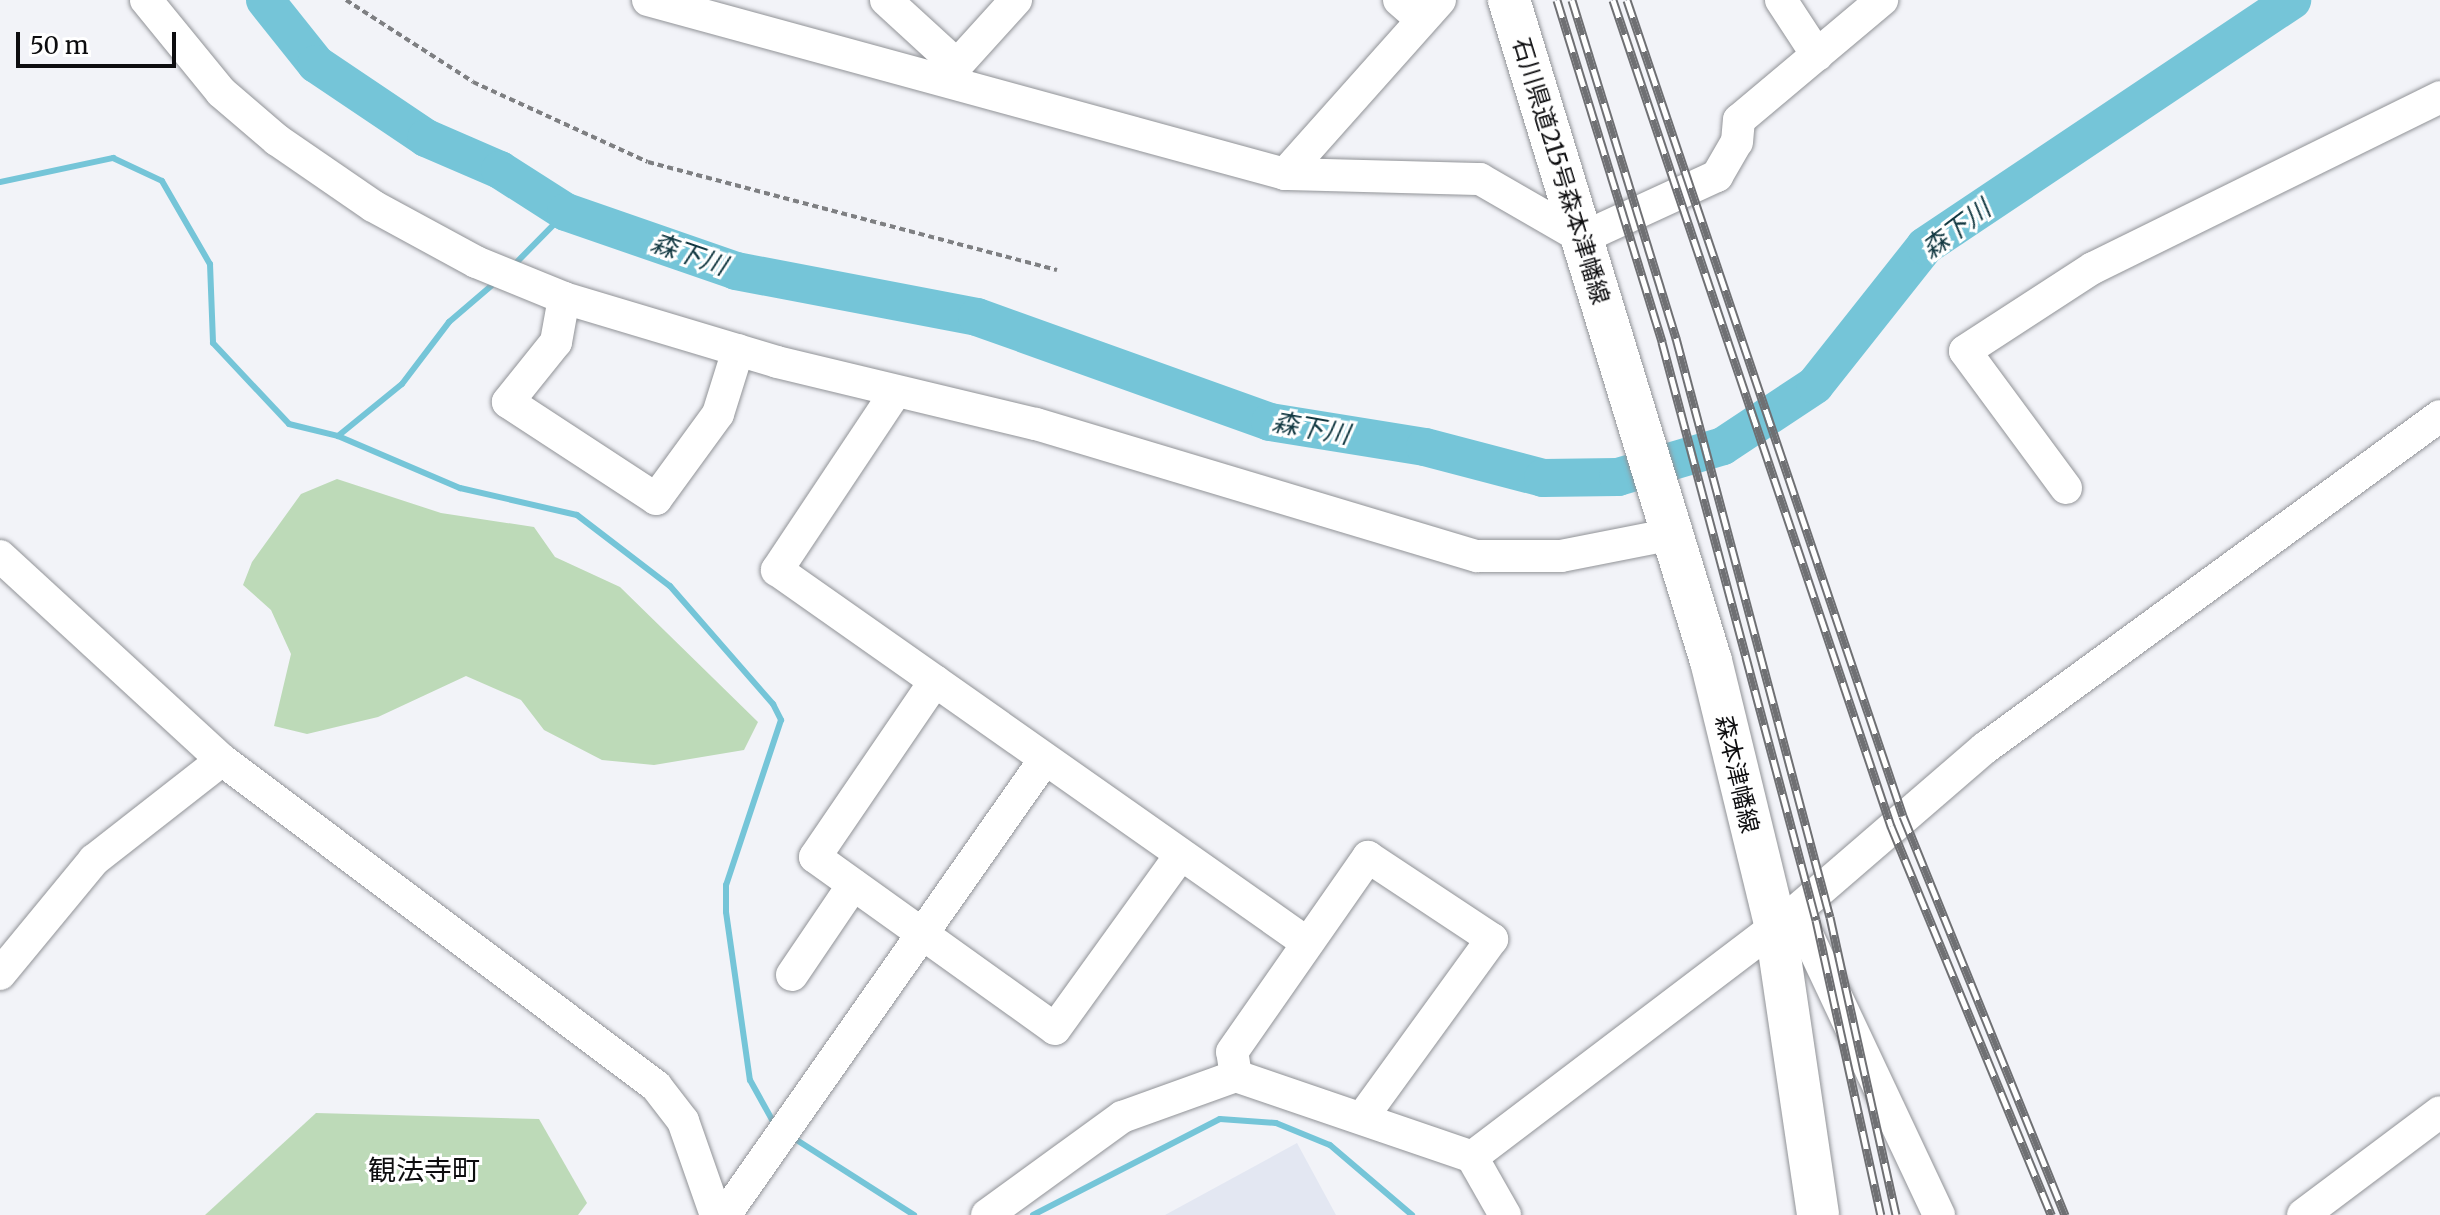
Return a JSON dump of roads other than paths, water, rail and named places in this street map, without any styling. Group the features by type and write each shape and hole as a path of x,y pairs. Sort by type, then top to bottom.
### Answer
{"main road":[{"name":"石川県道215号森本津幡線","path":"1509,0 1614,341"},
{"name":"森本津幡線","path":"1614,341 1786,917 1818,1215"}],"street":[{"path":"146,0 221,92 277,140 373,206 476,262 564,298 895,393 1036,424 1477,556 1561,556 1673,534"},
{"path":"648,0 954,74 1285,174 1480,179 1582,238 1717,176 1737,142 1739,120 1882,0"},
{"path":"886,0 954,74"},
{"path":"954,74 1016,0"},
{"path":"1781,0 1817,55"},
{"path":"1285,174 1420,7"},
{"path":"2066,488 1965,351 2093,268 2440,97"},
{"path":"564,298 556,342 508,402 656,499 718,414 738,350"},
{"path":"895,393 777,570 1179,857 1306,942"},
{"path":"1472,1157 1786,917 1985,748 2440,416"},
{"path":"0,556 222,760 656,1086 683,1121 716,1215"},
{"path":"935,681 815,857 853,885 1055,1029 1179,857"},
{"path":"725,1215 1045,759"},
{"path":"0,974 94,860 222,760"},
{"path":"1236,1076 1232,1052 1368,857 1492,939 1362,1118"},
{"path":"792,975 853,885"},
{"path":"1786,917 1939,1215"},
{"path":"987,1215 1122,1117 1236,1076 1472,1157 1505,1215"},
{"path":"2303,1215 2440,1112"}],"waterway":[{"name":"森下川","path":"265,0 316,64 426,138 500,170 566,212 736,271 977,317 1270,422 1425,447 1543,478 1618,477 1723,446 1815,385 1925,246 2292,0"},
{"path":"0,182 113,158 162,181 210,264 213,343 289,424 338,436 460,488 577,515 670,586 773,704 781,720 726,885 726,912 750,1080 776,1127"},
{"path":"512,267 566,212"},
{"path":"338,436 402,384 449,322 498,280"},
{"path":"1033,1215 1220,1119 1276,1123 1330,1145 1412,1215"},
{"path":"792,1137 914,1215"}],"railway":[{"path":"1557,0 1662,342 1816,920 1881,1215"},
{"path":"1572,0 1676,338 1830,917 1896,1215"},
{"path":"1613,0 1891,826 2051,1215"},
{"path":"1627,0 1903,816 2065,1215"}],"district":[{"name":"観法寺町","path":"424,1170"}]}
